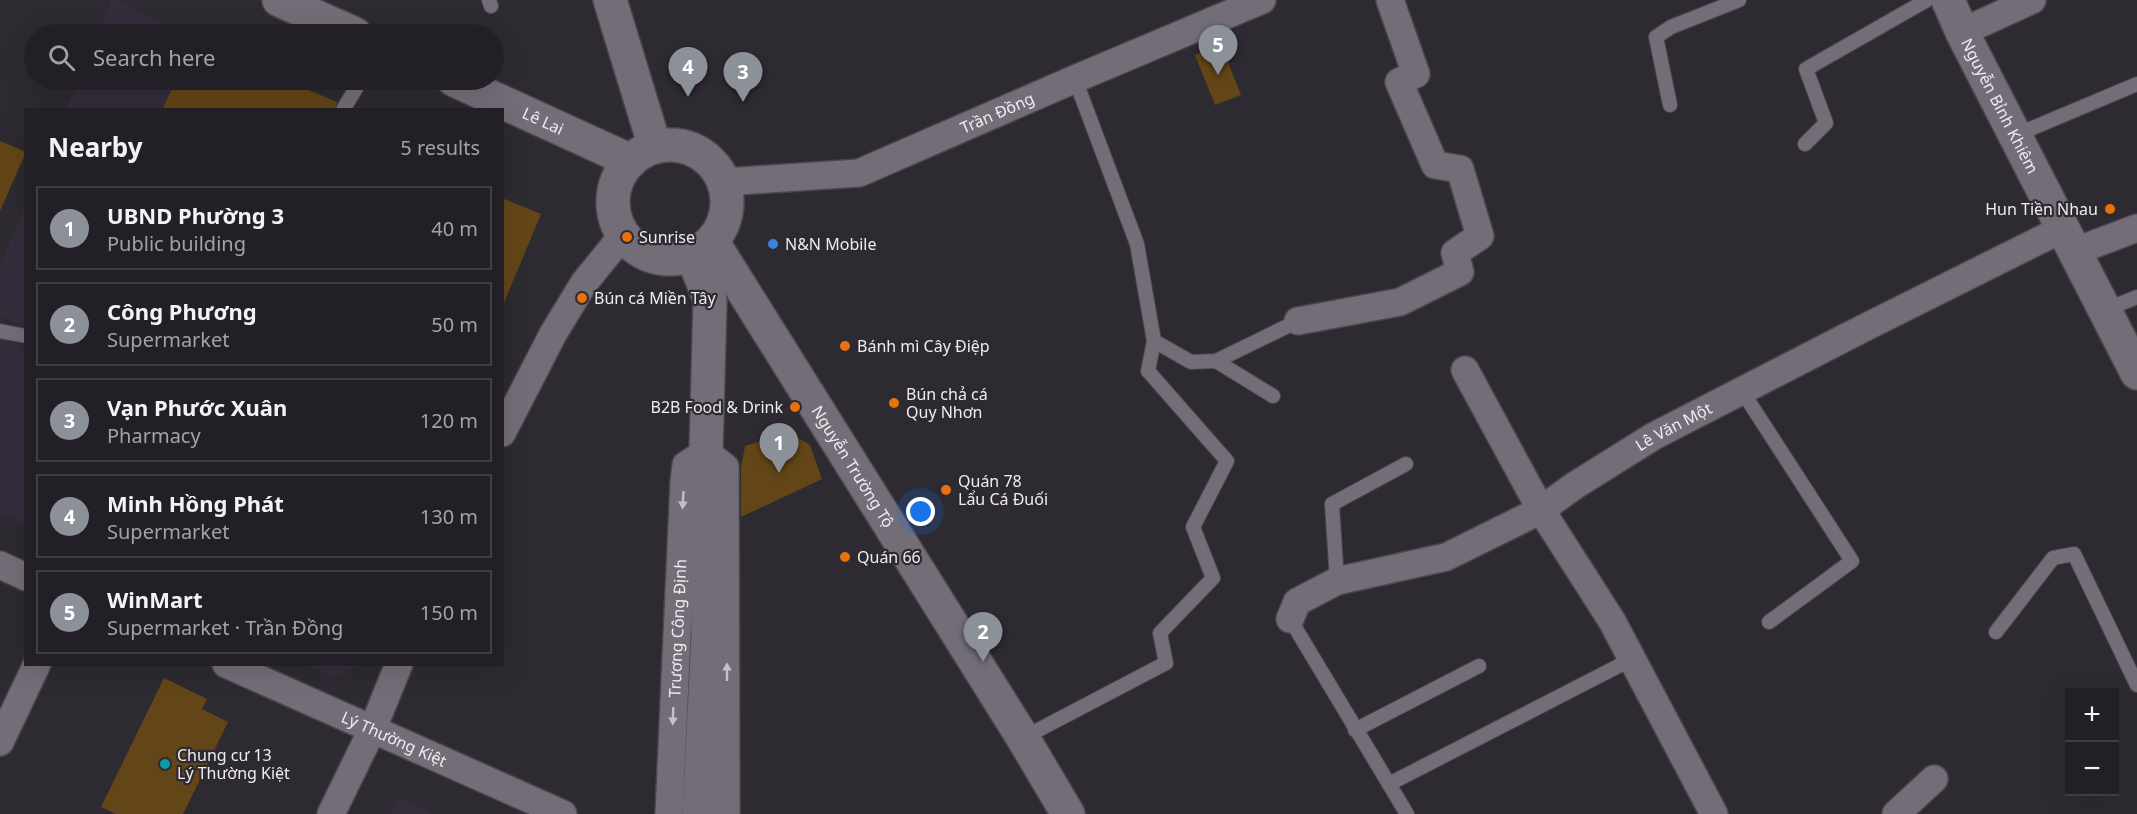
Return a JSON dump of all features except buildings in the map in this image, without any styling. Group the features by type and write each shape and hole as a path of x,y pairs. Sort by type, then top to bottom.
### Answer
{"street":[{"path":"279,0 333,24"},
{"path":"610,0 643,154"},
{"name":"Trần Đồng","path":"724,182 859,173 1262,0"},
{"path":"1298,321 1400,302 1460,272 1455,253 1480,236 1460,169 1435,165 1399,82 1416,74 1390,0"},
{"name":"Nguyễn Bỉnh Khiêm","path":"1948,0 1962,32 2137,373"},
{"path":"1962,32 2032,0"},
{"name":"Lê Lai","path":"480,90 643,154"},
{"path":"669,145 684,146 709,159 718,169 724,182 727,194 725,219 702,248 677,258 662,258 647,254 634,246 624,235 616,220 613,205 615,189 621,174 643,154 669,145"},
{"name":"Lê Văn Một","path":"1290,619 1297,602 1337,581 1446,557 1541,510 1574,486 1654,436 1860,330 2070,239 2137,228"},
{"path":"504,429 553,334 584,283 624,235"},
{"name":"Trương Công Định","path":"699,814 710,300 702,248"},
{"name":"Nguyễn Trường Tộ","path":"702,248 1023,738 1068,814"},
{"path":"1465,370 1541,510 1612,621 1714,814"},
{"path":"0,566 24,576"},
{"name":"Trương Công Định","path":"669,814 704,634"},
{"name":"Trương Công Định","path":"704,634 726,814"},
{"path":"0,742 35,666"},
{"name":"Lý Thường Kiệt","path":"231,666 563,814"},
{"path":"331,814 373,728 398,666"},
{"path":"1896,814 1934,779"}],"lane":[{"path":"1670,105 1656,37 1671,27 1739,0"},
{"path":"1805,144 1826,123 1806,69 1926,0"},
{"path":"1023,738 1166,663 1160,633 1213,578 1193,527 1227,460 1148,371 1154,341 1137,244 1075,79"},
{"path":"2016,135 2137,84"},
{"path":"344,108 355,90"},
{"path":"2105,310 2137,297"},
{"path":"1154,341 1191,362 1216,361 1298,321"},
{"path":"0,331 24,336"},
{"path":"1216,361 1273,396"},
{"path":"1742,392 1852,561 1769,622"},
{"path":"1337,581 1332,504 1407,464"},
{"path":"1996,632 2053,558 2074,554 2137,685"},
{"path":"1290,619 1407,814"},
{"path":"1389,784 1632,659"},
{"path":"1355,730 1479,666"}],"shaded area":[{"path":"112,0 117,0 164,24 101,24"},
{"path":"75,90 308,90 351,108 67,108"},
{"path":"24,208 24,327 0,316 0,267"},
{"path":"0,338 24,346 24,524 0,512"},
{"path":"309,666 358,666 334,678"},
{"path":"398,797 433,814 390,814"}],"place":[{"name":"WinMart","path":"1218,75"},
{"name":"Minh Hồng Phát","path":"688,97"},
{"name":"Vạn Phước Xuân","path":"743,102"},
{"name":"Hun Tiền Nhau","path":"2110,209"},
{"name":"Sunrise","path":"627,237"},
{"name":"N&N Mobile","path":"773,244"},
{"name":"Bún cá Miền Tây","path":"582,298"},
{"name":"Bánh mì Cây Điệp","path":"845,346"},
{"name":"Bún chả cá Quy Nhơn","path":"894,403"},
{"name":"B2B Food & Drink","path":"795,407"},
{"name":"UBND Phường 3","path":"779,473"},
{"name":"Quán 78 Lẩu Cá Đuối","path":"946,490"},
{"name":"Quán 66","path":"845,557"},
{"name":"Công Phương","path":"983,662"},
{"name":"Chung cư 13 Lý Thường Kiệt","path":"165,764"}]}
